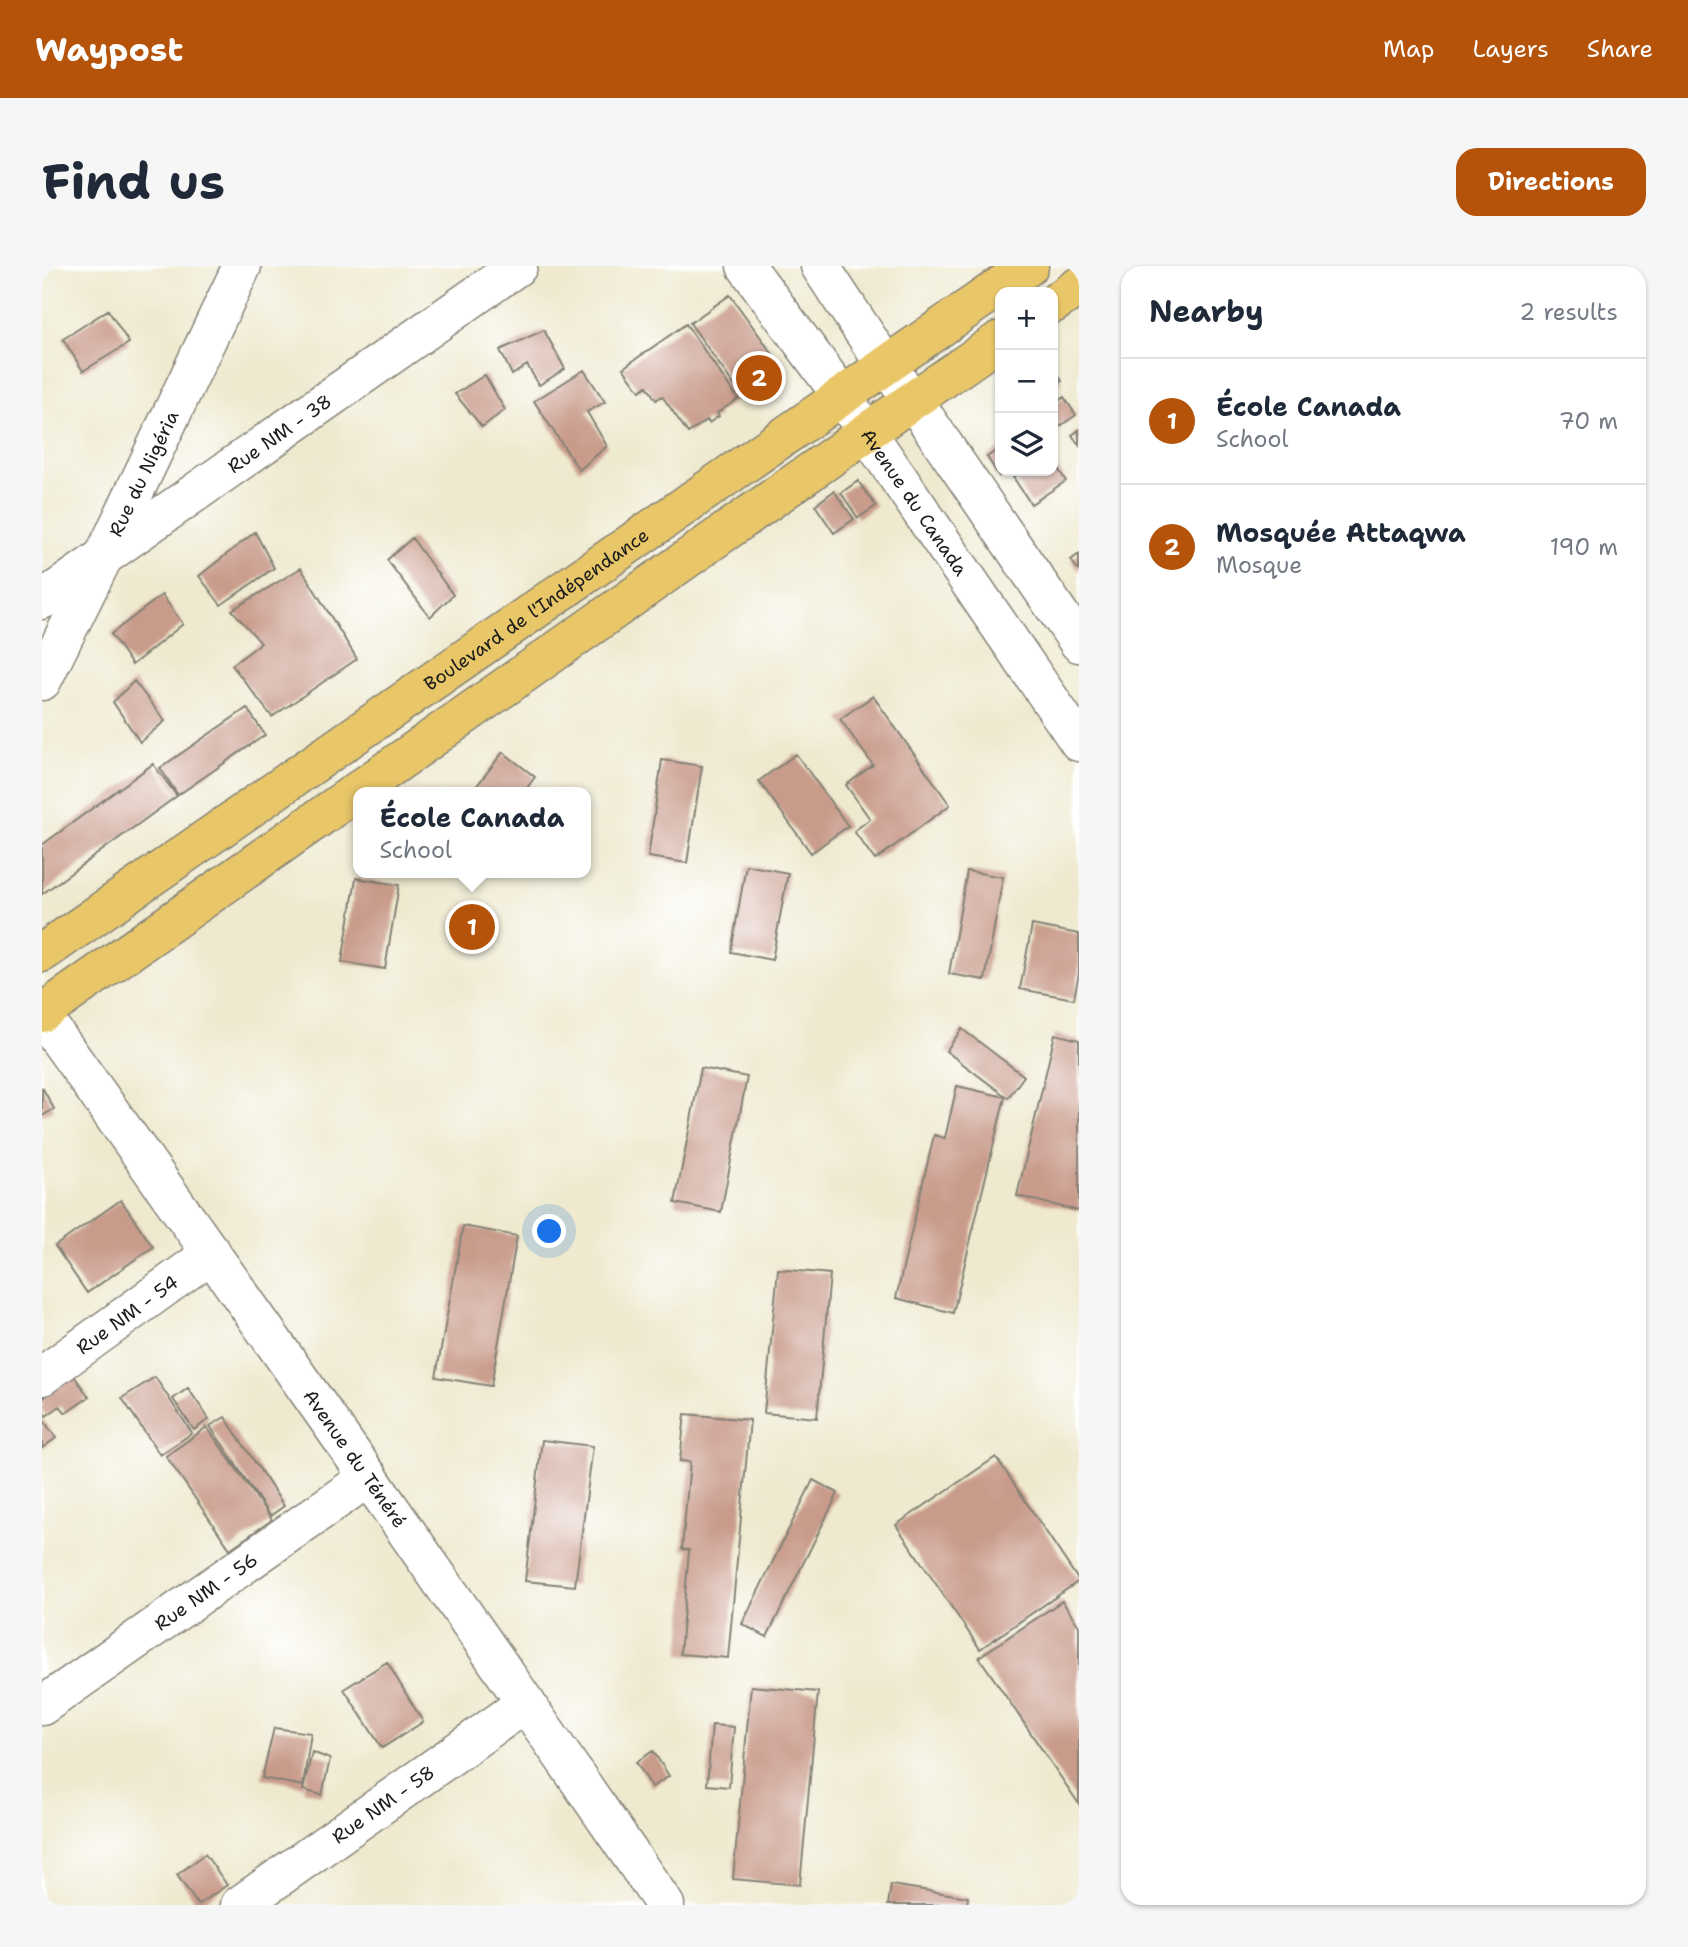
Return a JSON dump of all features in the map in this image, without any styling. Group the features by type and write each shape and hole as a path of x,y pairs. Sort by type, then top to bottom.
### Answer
{"main road":[{"name":"Boulevard de l'Indépendance","path":"42,953 1029,266"},
{"path":"1058,301 1079,286"},
{"path":"364,787 995,343"},
{"path":"42,1014 353,795"}],"street":[{"name":"Rue du Nigéria","path":"42,681 242,266"},
{"name":"Rue NM - 38","path":"42,600 519,266"},
{"name":"Avenue du Canada","path":"746,266 842,396 1079,742"},
{"path":"820,266 886,366 913,400 1079,643"},
{"name":"Avenue du Ténéré","path":"42,1014 369,1477 665,1905"},
{"name":"Rue NM - 54","path":"42,1376 212,1253"},
{"name":"Rue NM - 56","path":"42,1706 369,1477"},
{"name":"Rue NM - 58","path":"240,1905 526,1703"}],"building":[{"path":"730,295 784,370 744,399 690,323"},
{"path":"108,310 129,343 83,371 63,339"},
{"path":"686,324 738,399 717,413 719,416 709,423 707,420 688,433 662,396 656,400 647,386 640,391 623,368"},
{"path":"544,330 565,369 539,385 527,365 512,375 500,350"},
{"path":"584,370 605,402 587,412 607,446 579,470 534,401"},
{"path":"485,375 505,410 482,427 455,394"},
{"path":"1064,397 1076,415 1058,428 1058,413 1058,401"},
{"path":"1079,430 1079,445 1072,435"},
{"path":"995,451 995,470 987,457"},
{"path":"1058,469 1066,481 1031,504 1013,477 1058,476"},
{"path":"858,481 876,506 858,518 841,493"},
{"path":"834,491 854,519 834,533 815,505"},
{"path":"255,532 274,568 221,605 199,576"},
{"path":"412,538 453,595 430,617 387,560"},
{"path":"1079,554 1079,571 1071,560"},
{"path":"301,568 357,659 272,717 232,665 261,643 232,610"},
{"path":"162,595 183,624 132,665 111,634"},
{"path":"134,681 165,721 140,742 113,702"},
{"path":"873,696 950,805 875,860 854,831 870,819 846,785 873,765 840,719"},
{"path":"247,708 265,735 178,795 160,768"},
{"path":"503,752 535,777 528,787 476,787"},
{"path":"796,754 848,826 811,853 759,781"},
{"path":"662,760 702,766 687,863 648,857"},
{"path":"153,764 177,796 42,894 42,845"},
{"path":"746,865 788,873 772,960 731,952"},
{"path":"967,871 1003,877 985,980 949,974"},
{"path":"356,878 399,885 385,969 342,962"},
{"path":"1032,925 1079,934 1079,973 1074,999 1020,989"},
{"path":"962,1029 1024,1076 1008,1098 946,1051"},
{"path":"1055,1034 1079,1040 1079,1211 1017,1196"},
{"path":"701,1068 747,1077 721,1212 675,1203"},
{"path":"957,1086 1005,1097 953,1313 896,1298 934,1135 945,1138"},
{"path":"42,1087 54,1109 42,1116"},
{"path":"121,1200 153,1247 87,1293 55,1246"},
{"path":"463,1226 517,1236 491,1386 436,1377"},
{"path":"778,1269 830,1274 817,1418 764,1413"},
{"path":"74,1376 89,1397 66,1413 60,1406 46,1416 42,1410 42,1399"},
{"path":"155,1377 192,1433 160,1455 122,1398"},
{"path":"188,1388 209,1419 194,1430 173,1399"},
{"path":"685,1414 750,1420 728,1658 680,1654 689,1550 682,1549 690,1462 680,1461"},
{"path":"225,1417 284,1506 270,1516 210,1426"},
{"path":"42,1418 56,1438 42,1448"},
{"path":"207,1427 272,1520 230,1549 166,1456"},
{"path":"542,1440 593,1446 575,1586 525,1581"},
{"path":"996,1457 1079,1581 980,1649 896,1525"},
{"path":"813,1480 838,1493 767,1637 742,1624"},
{"path":"1062,1601 1079,1626 1079,1804 979,1657"},
{"path":"387,1662 423,1722 382,1748 344,1689"},
{"path":"751,1686 818,1692 800,1885 733,1879"},
{"path":"712,1725 734,1727 729,1787 707,1785"},
{"path":"274,1728 311,1733 303,1786 262,1778"},
{"path":"653,1751 669,1776 652,1787 636,1762"},
{"path":"312,1752 330,1759 322,1795 303,1790"},
{"path":"205,1854 227,1885 198,1905 177,1875"},
{"path":"891,1885 968,1897 967,1905 888,1905"}],"place":[{"name":"Mosquée Attaqwa","path":"759,378"},
{"name":"École Canada","path":"472,927"}]}
